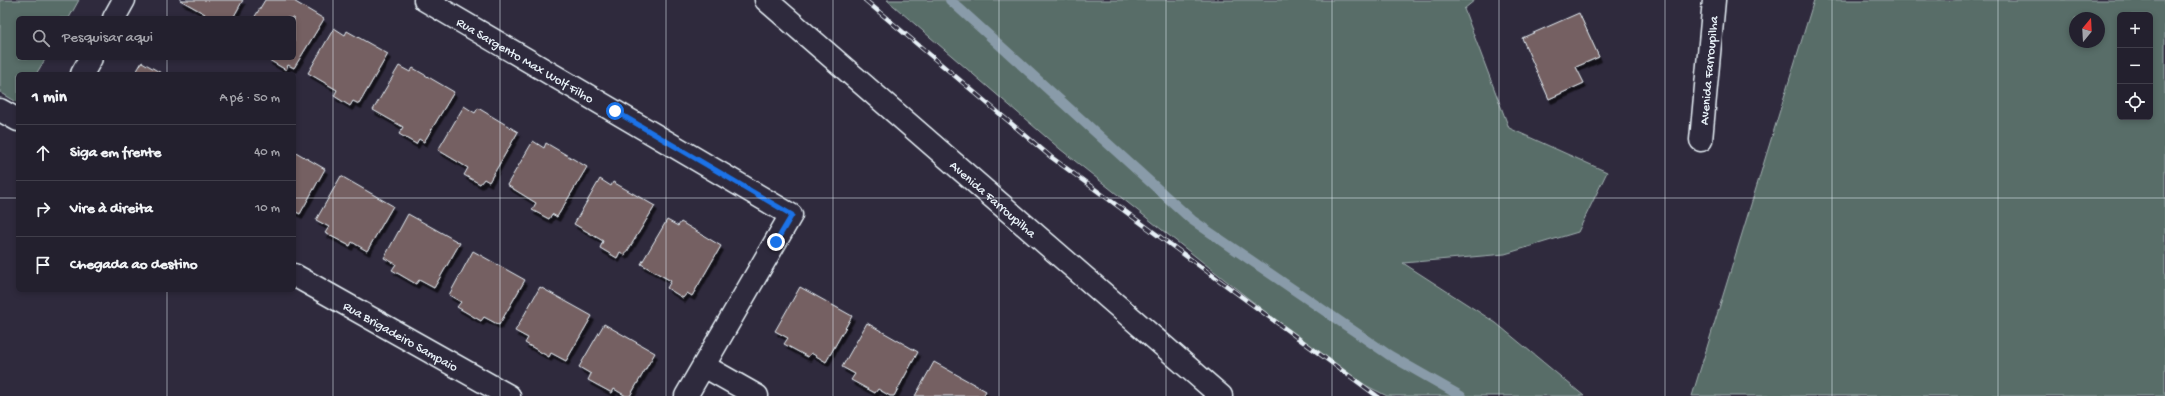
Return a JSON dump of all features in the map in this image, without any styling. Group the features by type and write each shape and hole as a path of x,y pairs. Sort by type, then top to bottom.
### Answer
{"street":[{"path":"115,16 124,0"},
{"name":"Rua Sargento Max Wolf Filho","path":"425,0 792,215 704,366"},
{"name":"Avenida Farroupilha","path":"766,0 1221,396"},
{"name":"Avenida Farroupilha","path":"1701,140 1714,0"},
{"path":"83,72 91,60"},
{"path":"0,110 16,119"},
{"name":"Rua Brigadeiro Sampaio","path":"296,276 509,396"},
{"path":"686,396 704,366 757,396"}],"green space":[{"path":"0,0 79,0 70,16 16,16 16,60 45,60 37,72 16,72 16,102 0,92"},
{"path":"887,0 1475,0 1464,9 1509,128 1607,172 1578,232 1505,254 1403,263 1496,323 1584,396 1387,396 1345,375 1060,149"},
{"path":"1814,0 2165,0 2165,396 1692,396"}],"building":[{"path":"180,0 243,0 234,16 204,16 205,14"},
{"path":"265,0 292,0 324,19 294,68 288,65 286,70 269,60 296,60 296,16 255,16"},
{"path":"1579,13 1599,57 1576,67 1584,83 1549,99 1522,38"},
{"path":"334,28 345,35 347,31 388,54 359,104 353,101 350,106 334,96 337,90 308,73"},
{"path":"142,62 160,72 136,72"},
{"path":"399,66 410,72 413,68 454,92 424,142 419,139 416,144 399,134 403,127 373,110"},
{"path":"464,106 475,113 478,108 518,132 489,182 484,179 480,184 464,175 468,168 438,150"},
{"path":"533,141 544,148 546,143 587,167 557,217 552,214 549,219 532,210 536,203 507,185"},
{"path":"296,152 325,169 300,214 296,212"},
{"path":"341,176 393,206 367,251 352,242 350,246 325,233 329,227 316,220"},
{"path":"600,179 611,186 613,182 655,206 625,255 620,252 617,258 600,248 603,241 574,224"},
{"path":"408,214 460,243 434,288 419,280 416,284 392,270 396,264 384,258"},
{"path":"667,220 678,226 681,222 721,246 692,296 687,293 683,298 667,288 671,281 641,264"},
{"path":"473,251 525,280 499,325 484,317 481,321 457,307 461,302 449,295"},
{"path":"540,287 592,316 566,361 551,353 549,357 525,343 528,338 515,331"},
{"path":"800,287 852,316 826,362 811,353 808,357 784,344 788,338 775,331"},
{"path":"867,323 918,352 894,396 890,396 878,389 875,393 851,380 855,374 842,367"},
{"path":"604,324 655,353 630,396 626,396 614,389 612,393 588,380 591,374 579,367"},
{"path":"934,362 986,391 983,396 915,396"}],"waterway":[{"path":"950,0 1192,220 1389,355 1461,396"}],"railway":[{"path":"865,0 1051,157 1377,396"}],"route":[{"path":"615,111 792,215 776,242"}]}
